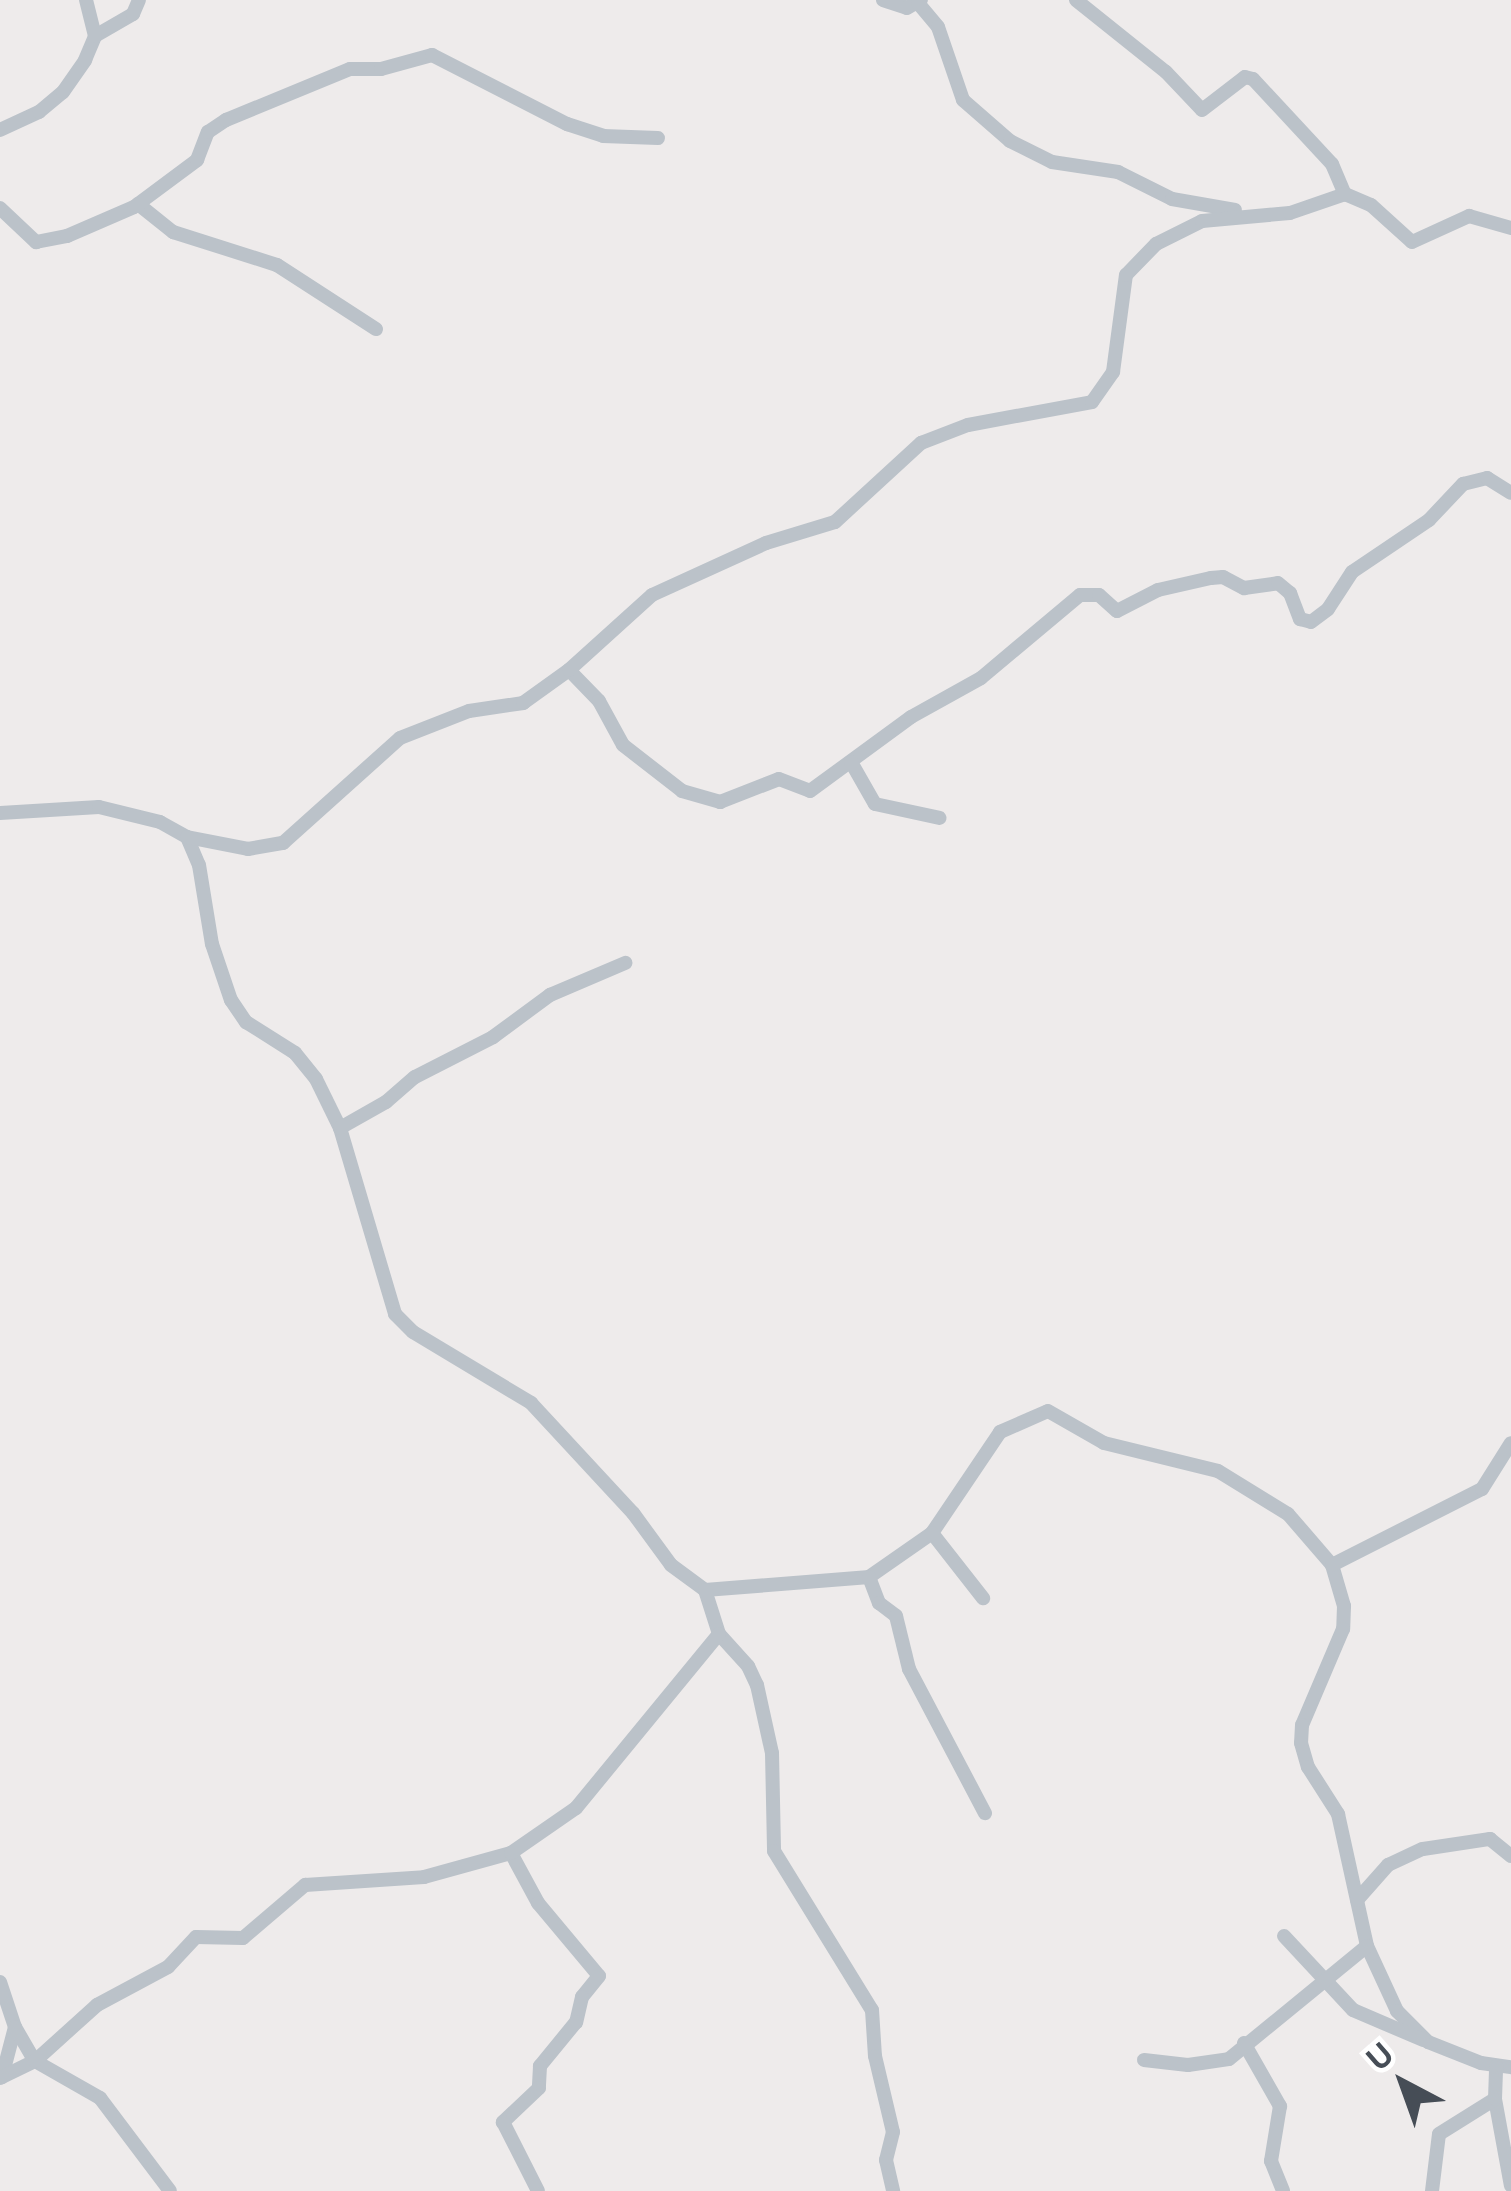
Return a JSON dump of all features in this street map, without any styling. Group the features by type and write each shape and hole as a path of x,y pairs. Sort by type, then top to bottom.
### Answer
{"street":[{"path":"86,0 95,36"},
{"path":"0,130 24,122 63,92 95,36 133,14 139,0"},
{"path":"883,0 907,8 920,2 938,27 964,100 1010,141 1052,162 1118,172 1172,199 1250,214"},
{"path":"1076,0 1205,111 1242,79 1253,79 1333,164 1345,194"},
{"path":"0,208 31,239 43,243 138,204 197,160 208,132 226,120 350,69 381,70 432,55 567,124 603,136 658,138"},
{"path":"0,813 99,807 160,822 187,837 248,849 284,843 400,739 469,711 524,703 670,585 766,543 835,522 921,443 968,425 1092,402 1113,371 1126,274 1137,258 1202,221 1290,213 1345,194 1371,205 1412,242 1469,216 1511,227"},
{"path":"138,204 173,232 278,265 376,329"},
{"path":"569,670 598,701 623,746 689,794 720,802 779,779 810,791 911,717 980,678 1080,595 1100,595 1118,611 1158,590 1211,578 1223,577 1244,588 1278,583 1290,593 1300,619 1310,622 1323,615 1360,565 1429,520 1463,484 1487,478 1511,493"},
{"path":"851,762 874,804 940,818"},
{"path":"187,837 200,865 212,944 231,1000 246,1022 304,1062 340,1128 395,1314 413,1332 531,1402 633,1513 671,1564 705,1589 719,1634 748,1666 757,1684 772,1753 774,1851 872,2010 874,2056 893,2132 886,2169 893,2191"},
{"path":"340,1128 386,1102 415,1077 493,1037 550,995 626,963"},
{"path":"705,1589 869,1577 932,1533 986,1446 1014,1423 1048,1411 1104,1444 1193,1462 1252,1489 1297,1523 1332,1565 1344,1606 1343,1629 1302,1725 1300,1743 1308,1767 1338,1814 1367,1946 1397,2011 1428,2042"},
{"path":"1332,1565 1482,1489 1511,1443"},
{"path":"932,1533 983,1598"},
{"path":"869,1577 879,1603 896,1616 909,1669 985,1813"},
{"path":"1,2078 35,2061 97,2005 173,1963 196,1937 243,1938 305,1885 424,1877 511,1853 576,1808 719,1634"},
{"path":"1357,1900 1388,1865 1423,1850 1490,1839 1511,1856"},
{"path":"511,1853 538,1903 599,1976 582,1996 576,2023 540,2066 539,2087 503,2122 538,2191"},
{"path":"1284,1936 1360,2015 1504,2066 1495,2099 1511,2186"},
{"path":"1144,2060 1188,2066 1222,2062 1326,1984 1367,1946"},
{"path":"0,1982 15,2027 35,2061 100,2098 170,2191"},
{"path":"1,2078 15,2027"},
{"path":"1244,2043 1280,2107 1271,2161 1283,2191"},
{"path":"1432,2191 1439,2134 1495,2099"}]}
